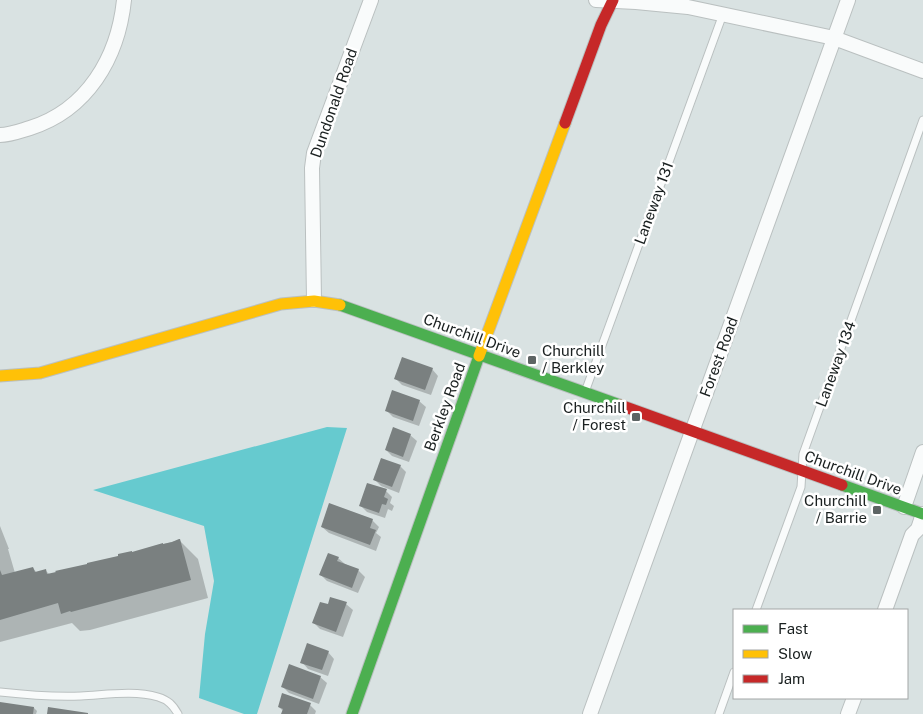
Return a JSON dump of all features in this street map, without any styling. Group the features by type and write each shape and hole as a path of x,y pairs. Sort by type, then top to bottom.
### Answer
{"street":[{"path":"0,135 7,135 40,125 69,108 87,93 100,73 116,41 124,0"},
{"name":"Dundonald Road","path":"314,300 312,168 314,153 371,0"},
{"path":"596,0 679,6 834,38 923,71"},
{"name":"Forest Road","path":"590,714 848,0"},
{"name":"Berkley Road","path":"352,714 479,354 612,1"},
{"name":"Churchill Drive","path":"0,376 40,373 281,304 300,300 314,300 346,307 923,514"},
{"path":"904,508 923,452"},
{"path":"885,609 912,535 918,529 923,514"},
{"path":"848,714 854,699"}],"lane":[{"name":"Laneway 131","path":"585,392 723,14"},
{"name":"Laneway 134","path":"756,609 801,487 803,454 923,120"},
{"path":"719,714 733,675"},
{"path":"0,692 40,696 149,695 165,700 173,705 178,714"}],"shaded area":[{"path":"327,427 347,428 257,714 244,714 199,698 205,634 214,581 204,526 93,490"}],"building":[{"path":"402,357 433,368 425,390 394,379"},
{"path":"392,390 420,400 413,421 385,411"},
{"path":"393,427 411,434 403,457 385,450"},
{"path":"381,458 401,465 392,487 373,480"},
{"path":"367,483 387,489 384,497 388,499 386,505 382,504 379,513 359,506"},
{"path":"329,503 373,519 370,528 376,530 370,545 321,527"},
{"path":"180,539 191,580 71,612 61,614 58,603 0,620 0,570 2,575 33,567 35,572 46,569 47,574"},
{"path":"328,553 339,557 337,561 359,569 352,588 319,575"},
{"path":"330,597 347,602 336,632 312,623 320,602 328,604"},
{"path":"307,643 329,651 322,670 300,663"},
{"path":"289,664 321,676 313,699 281,687"},
{"path":"282,693 311,703 307,714 281,714 283,709 278,707"},
{"path":"0,702 34,707 33,714 0,714"},
{"path":"48,707 88,713 88,714 47,714"}],"traffic: fast":[{"path":"340,305 620,405"},
{"path":"352,714 479,356"},
{"path":"842,485 923,514"}],"traffic: slow":[{"path":"479,356 565,123"},
{"path":"0,376 40,373 281,304 314,301 340,305"}],"traffic: jam":[{"path":"565,123 601,25 613,0"},
{"path":"620,405 842,485"}],"place":[{"name":"Churchill / Berkley","path":"532,360"},
{"name":"Churchill / Forest","path":"636,417"},
{"name":"Churchill / Barrie","path":"877,510"}]}
